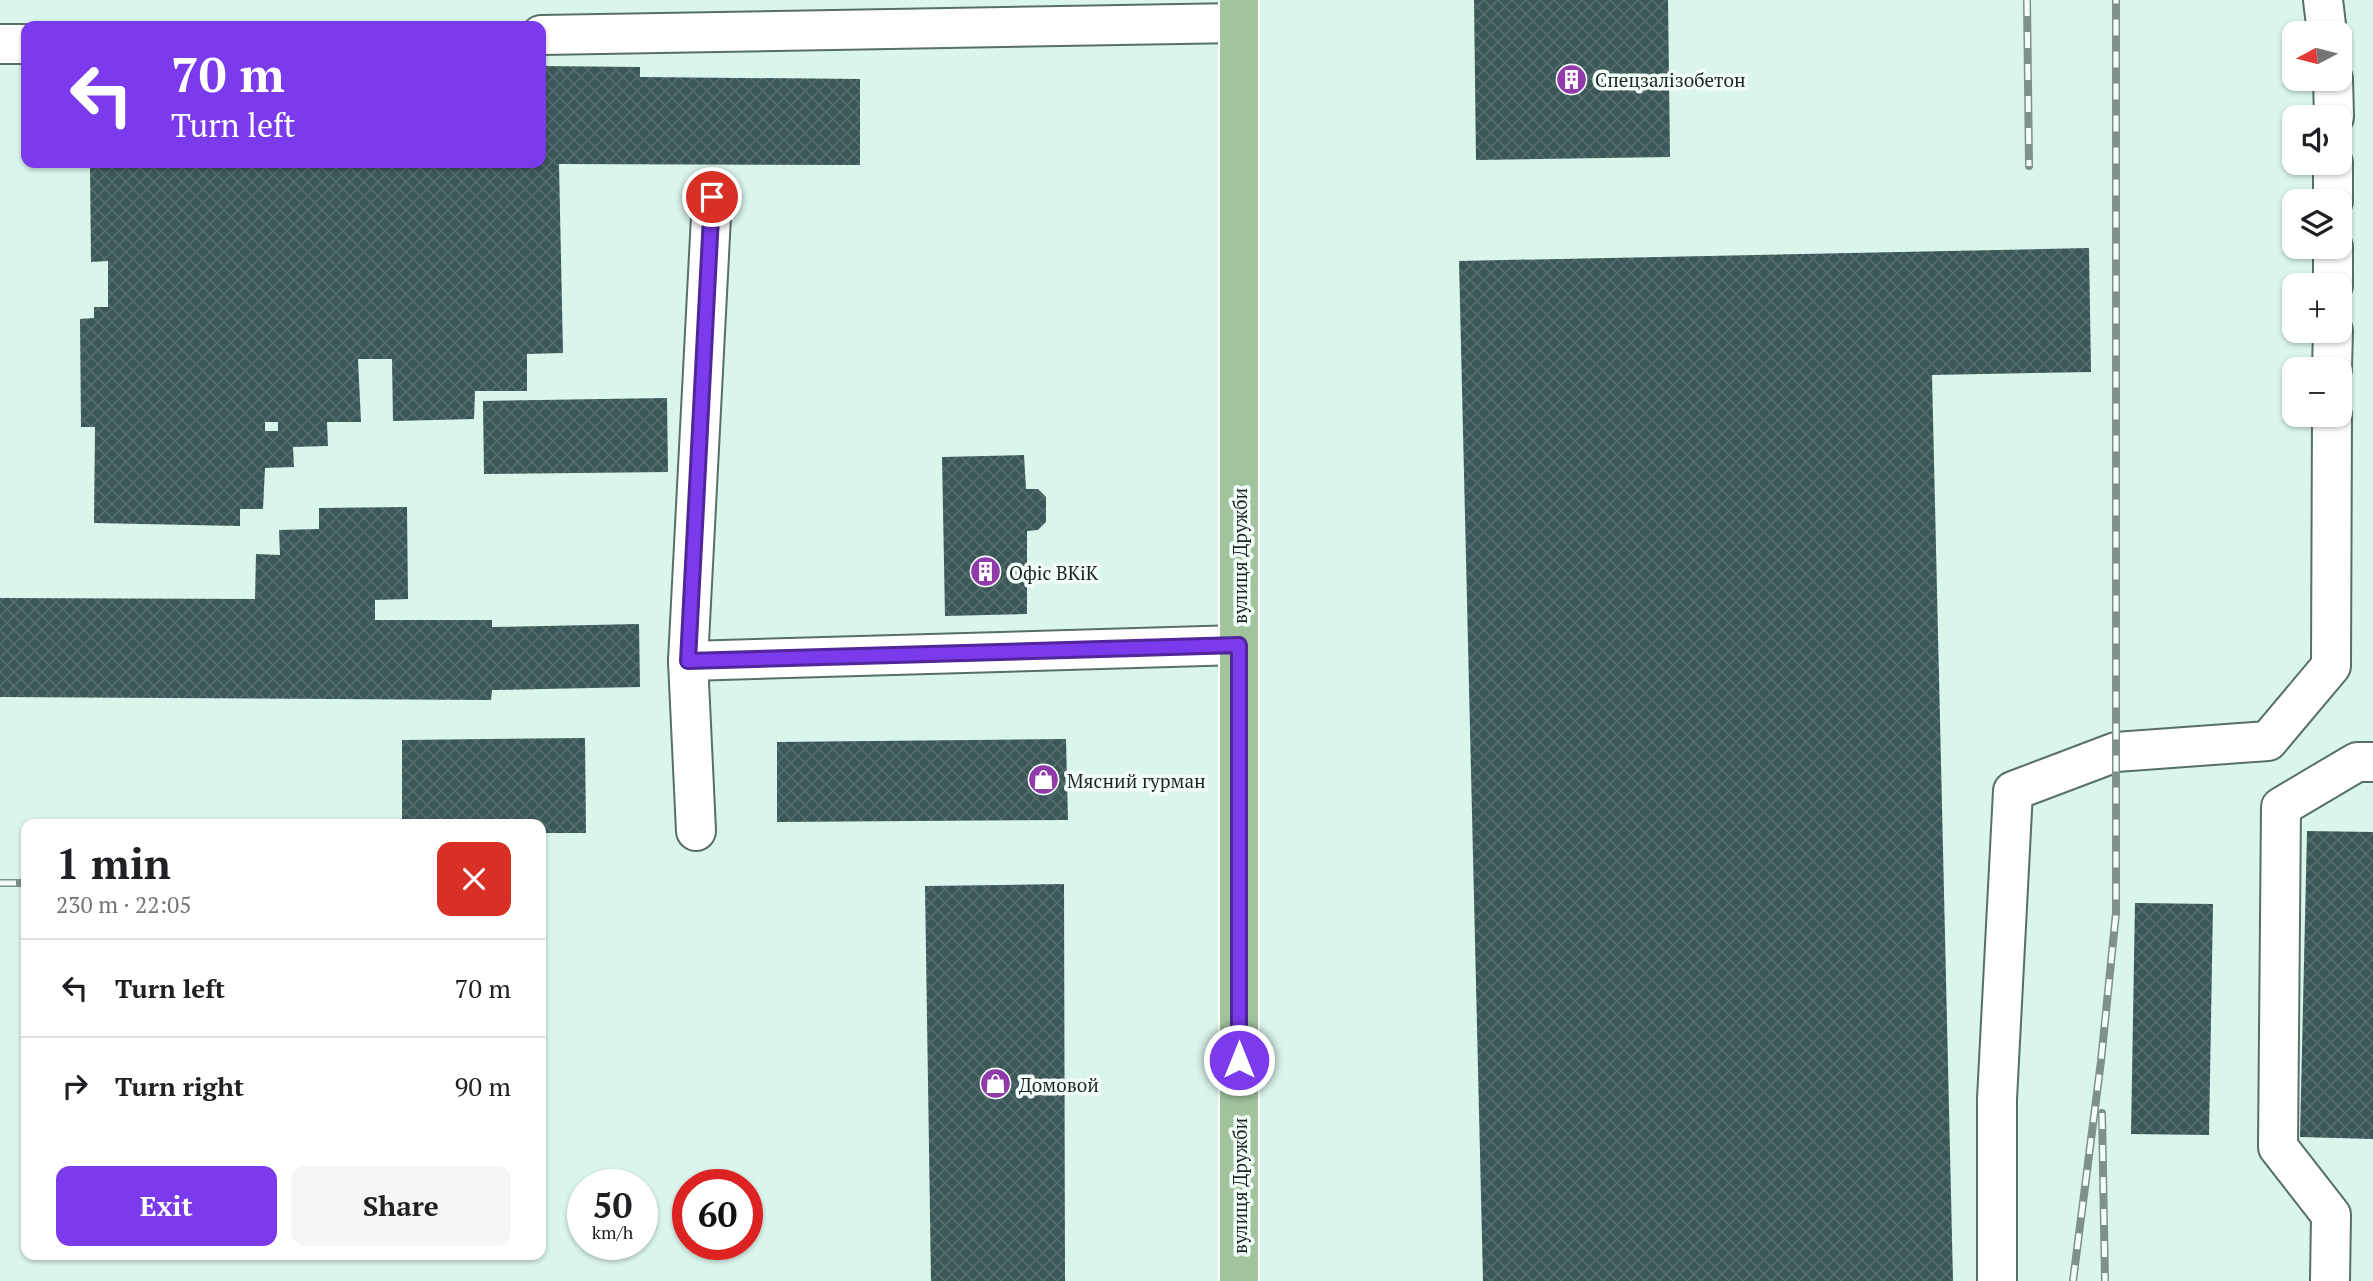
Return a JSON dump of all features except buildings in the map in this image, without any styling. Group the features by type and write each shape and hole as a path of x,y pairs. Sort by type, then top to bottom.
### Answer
{"main road":[{"name":"вулиця Дружби","path":"1239,12 1239,1281"}],"street":[{"path":"2323,0 2326,21"},
{"path":"546,35 1239,12"},
{"path":"0,44 21,44"},
{"path":"696,831 688,661 712,197"},
{"path":"1997,1281 1997,1098 2013,791 2116,752 2267,741 2276,731 2331,666 2332,427"},
{"path":"688,661 1239,645"},
{"path":"2330,1281 2331,1214 2278,1147 2281,807 2357,762 2373,762"}],"railway":[{"path":"2027,0 2029,166"},
{"path":"2073,1281 2101,1061 2116,913 2116,0"},
{"path":"0,883 21,883"},
{"path":"2102,1113 2105,1281"}],"place":[{"name":"Спецзалізобетон","path":"1572,79"},
{"name":"Офіс ВКіК","path":"986,572"},
{"name":"Мясний гурман","path":"1044,780"},
{"name":"Домовой","path":"996,1084"}],"route":[{"path":"712,197 688,661 1239,645 1239,1060"}]}
